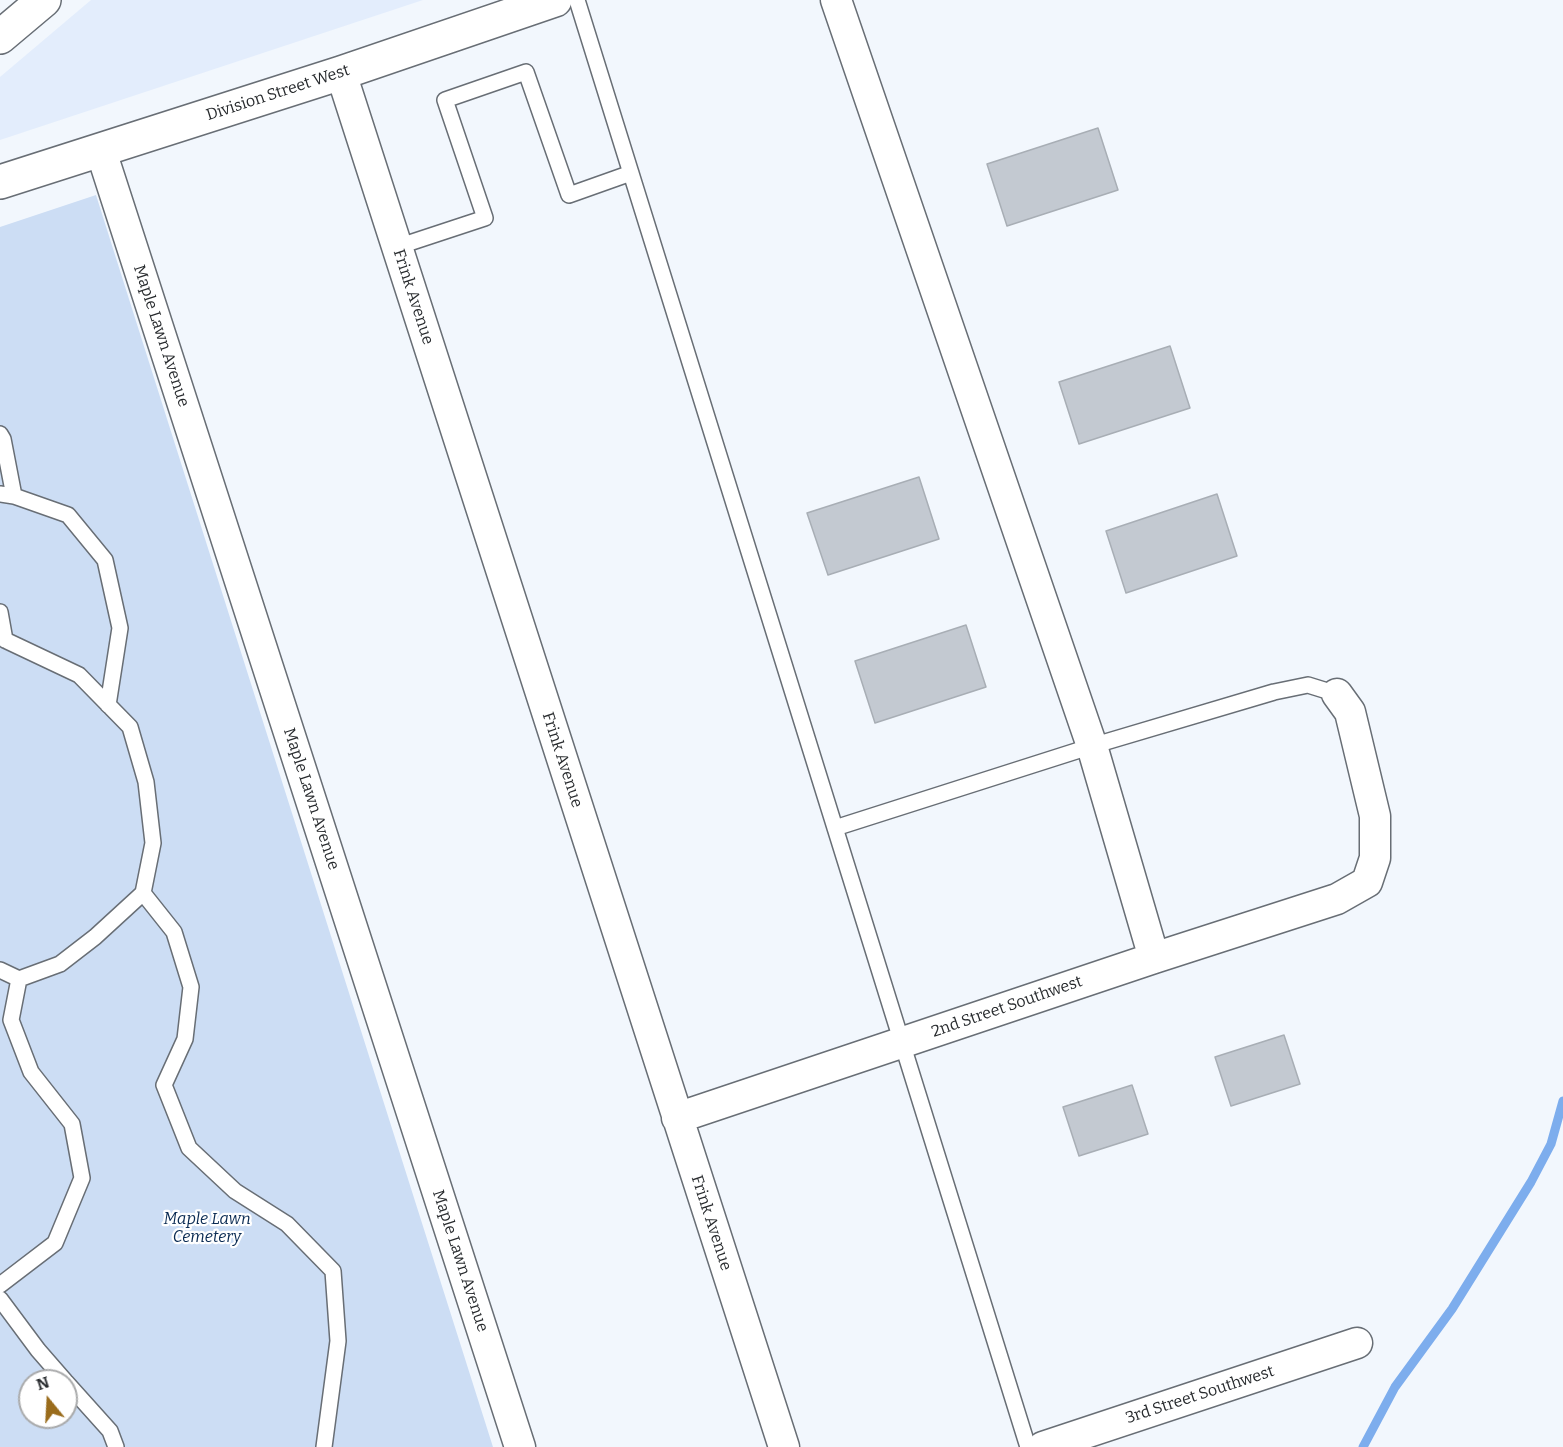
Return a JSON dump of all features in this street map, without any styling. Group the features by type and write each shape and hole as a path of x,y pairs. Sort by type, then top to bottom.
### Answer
{"street":[{"path":"0,37 44,0"},
{"name":"Division Street West","path":"0,182 341,73 555,0"},
{"path":"836,0 1092,746 1154,958"},
{"name":"Frink Avenue","path":"341,73 784,1447"},
{"name":"Maple Lawn Avenue","path":"101,150 520,1447"},
{"name":"2nd Street Southwest","path":"677,1118 1336,899 1367,882 1375,858 1374,816 1350,712 1337,694"},
{"name":"3rd Street Southwest","path":"1043,1447 1357,1343"}],"lane":[{"path":"577,0 1028,1447"},
{"path":"397,248 485,218 445,100 526,72 569,195 631,172"},
{"path":"0,434 3,439 7,495 68,515 105,560 120,628 108,705"},
{"path":"0,612 2,641 79,675 130,727 146,782 153,843 143,893 95,937 60,964 19,979 0,970"},
{"path":"835,828 1092,746 1274,692 1308,685 1337,694"},
{"path":"143,893 174,932 191,987 185,1040 164,1085 189,1148 234,1191 287,1224 333,1271 338,1341 324,1447"},
{"path":"0,1285 55,1243 82,1178 72,1124 31,1072 11,1020 19,979"},
{"path":"0,1299 55,1369"},
{"path":"78,1395 110,1431 116,1447"}],"shaded area":[{"path":"91,0 423,0 0,140 0,77"}],"green space":[{"name":"Maple Lawn Cemetery","path":"96,195 493,1447 0,1447 0,227"}],"building":[{"path":"1098,128 1118,190 1007,226 987,164"},
{"path":"1170,346 1190,408 1079,444 1059,382"},
{"path":"919,477 939,539 828,575 807,513"},
{"path":"1217,494 1237,556 1126,593 1106,531"},
{"path":"966,625 986,687 875,723 855,661"},
{"path":"1284,1035 1300,1084 1231,1106 1215,1057"},
{"path":"1132,1085 1148,1134 1079,1156 1063,1107"}],"waterway":[{"path":"1363,1447 1395,1387 1452,1309 1531,1182 1551,1144 1563,1101"}]}
